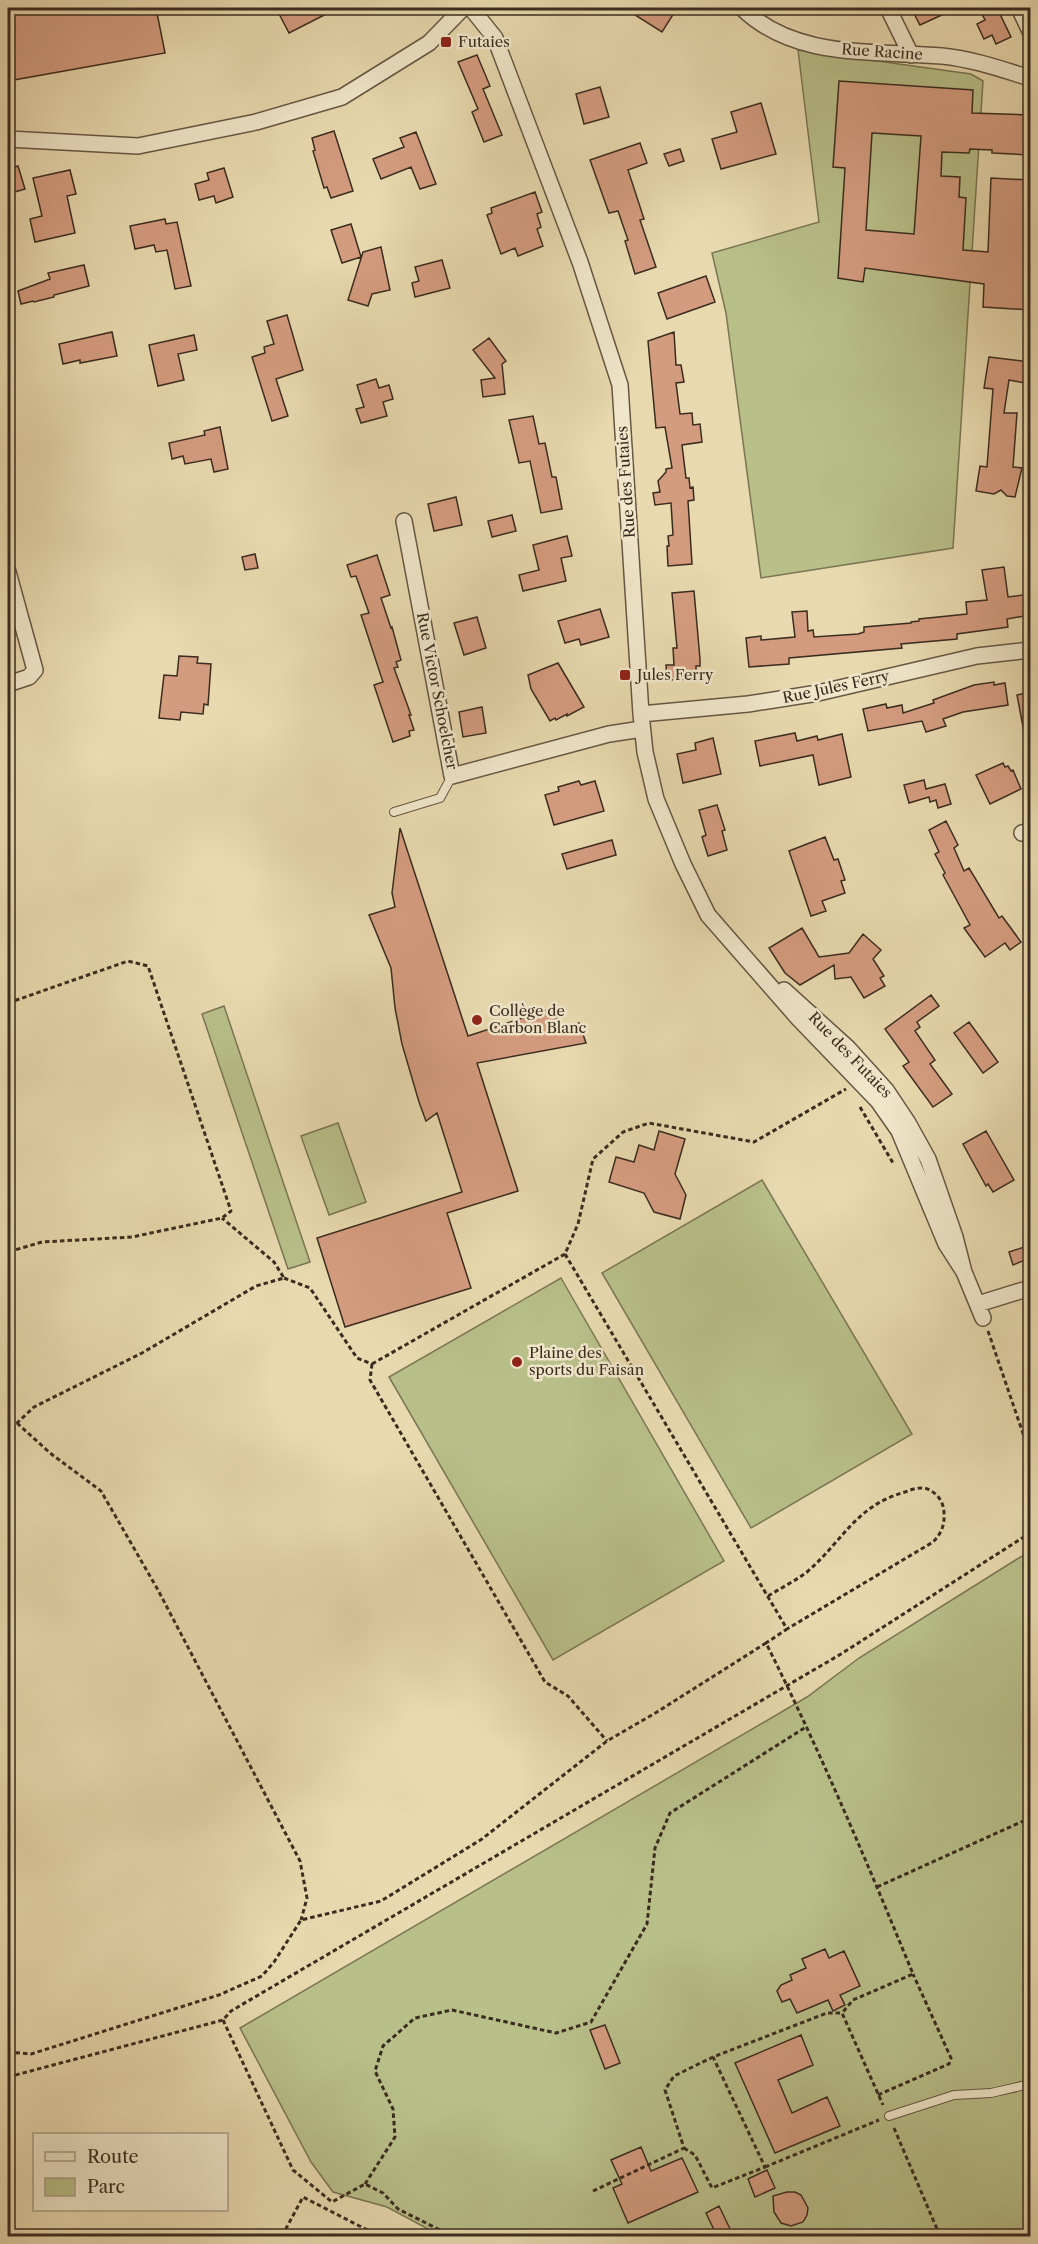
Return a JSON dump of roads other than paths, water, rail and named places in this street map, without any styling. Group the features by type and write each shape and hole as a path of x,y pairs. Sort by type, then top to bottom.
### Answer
{"street":[{"path":"8,139 138,146 256,122 342,97 429,44 463,8"},
{"name":"Rue des Futaies","path":"471,8 495,38 580,262 620,385 641,721 645,752 656,799 683,864 708,915 798,1018 878,1101 899,1131 946,1244 964,1272"},
{"name":"Rue Racine","path":"742,8 755,21 807,45 856,52 942,56 984,63 1030,78"},
{"path":"888,8 911,55"},
{"path":"1019,8 1030,31"},
{"name":"Rue Victor Schoelcher","path":"404,521 452,776 609,734 641,721"},
{"path":"8,572 35,670 29,677 8,684"},
{"name":"Rue Jules Ferry","path":"641,721 818,693 977,656 1030,650"},
{"name":"Rue des Futaies","path":"747,958 809,1011 886,1089 928,1159 955,1237 964,1272 981,1311 1030,1288"}],"lane":[{"path":"394,812 440,798 452,776"},
{"path":"889,2116 954,2094 991,2093 1030,2084"}],"place":[{"name":"Futaies","path":"446,42"},
{"name":"Jules Ferry","path":"625,675"},
{"name":"Collège de Carbon Blanc","path":"477,1020"},
{"name":"Plaine des sports du Faisan","path":"517,1362"}]}
